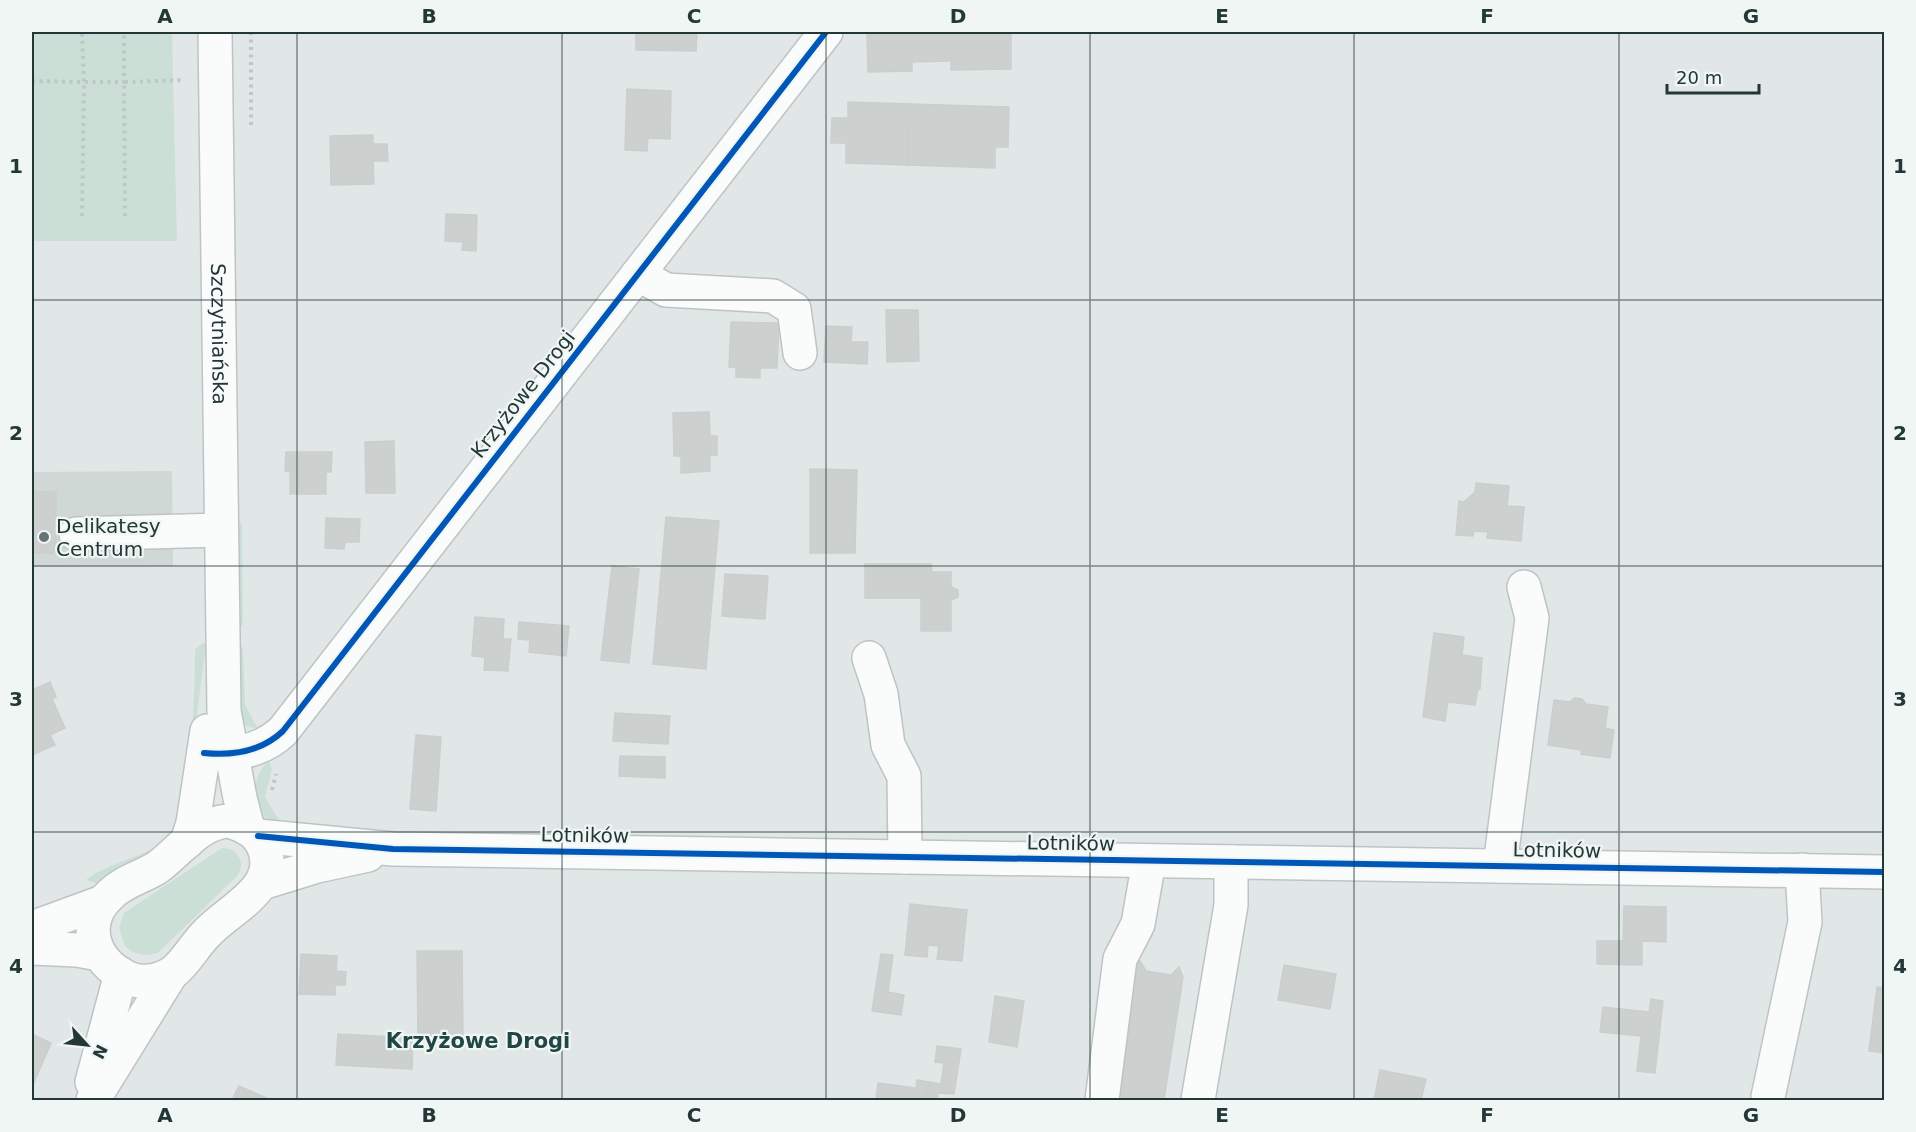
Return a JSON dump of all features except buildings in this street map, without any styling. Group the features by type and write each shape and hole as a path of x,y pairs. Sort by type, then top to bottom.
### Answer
{"street":[{"name":"Szczytniańska","path":"186,842 218,755 221,637 215,32"},
{"name":"Krzyżowe Drogi","path":"218,755 272,742 283,731 826,32"},
{"path":"638,274 666,290 773,296 794,309 800,353"},
{"path":"76,534 220,530"},
{"path":"1500,866 1532,618 1524,586"},
{"path":"869,658 881,694 888,745 904,776 905,857"},
{"name":"Szczytniańska","path":"218,755 267,864 262,883"},
{"name":"Lotników","path":"103,902 120,886 157,868 208,826 230,821 253,832 393,849 1884,872"},
{"name":"Lotników","path":"262,883 317,866 393,849"},
{"path":"1102,1101 1120,959 1138,924 1149,861"},
{"path":"1198,1101 1232,904 1231,862"},
{"path":"1768,1097 1805,922 1802,870"},
{"path":"93,1101 171,974 206,934 262,883"},
{"path":"32,928 103,902"},
{"path":"87,1101 110,964 92,934 96,913 103,902"},
{"path":"32,948 77,950 110,964 140,981 171,974"}],"path":[{"path":"82,32 84,82 82,216"},
{"path":"124,32 125,216"},
{"path":"32,81 124,82 216,79"},
{"path":"270,798 278,767"}],"shaded area":[{"path":"172,471 173,566 32,567 32,472"}],"green space":[{"path":"32,32 172,32 177,241 32,241"},
{"path":"242,523 243,620 242,626 233,626 235,525"},
{"path":"203,643 206,644 183,822 162,847 99,884 86,880 106,868 162,843 171,835 178,822 184,801 191,746 195,649"},
{"path":"238,644 243,648 245,704 258,729 243,725 238,719"},
{"path":"269,761 272,770 265,797 283,826 265,817 256,799 258,778"},
{"path":"222,848 231,849 239,858 241,867 238,875 159,952 141,955 125,946 119,928 124,913"}],"cycle path":[{"path":"204,753 225,754 246,751 265,744 283,731 826,32"},
{"path":"258,836 393,849 1884,872"}],"place":[{"name":"Delikatesy Centrum","path":"44,537"}],"district":[{"name":"Krzyżowe Drogi","path":"478,1041"}]}
